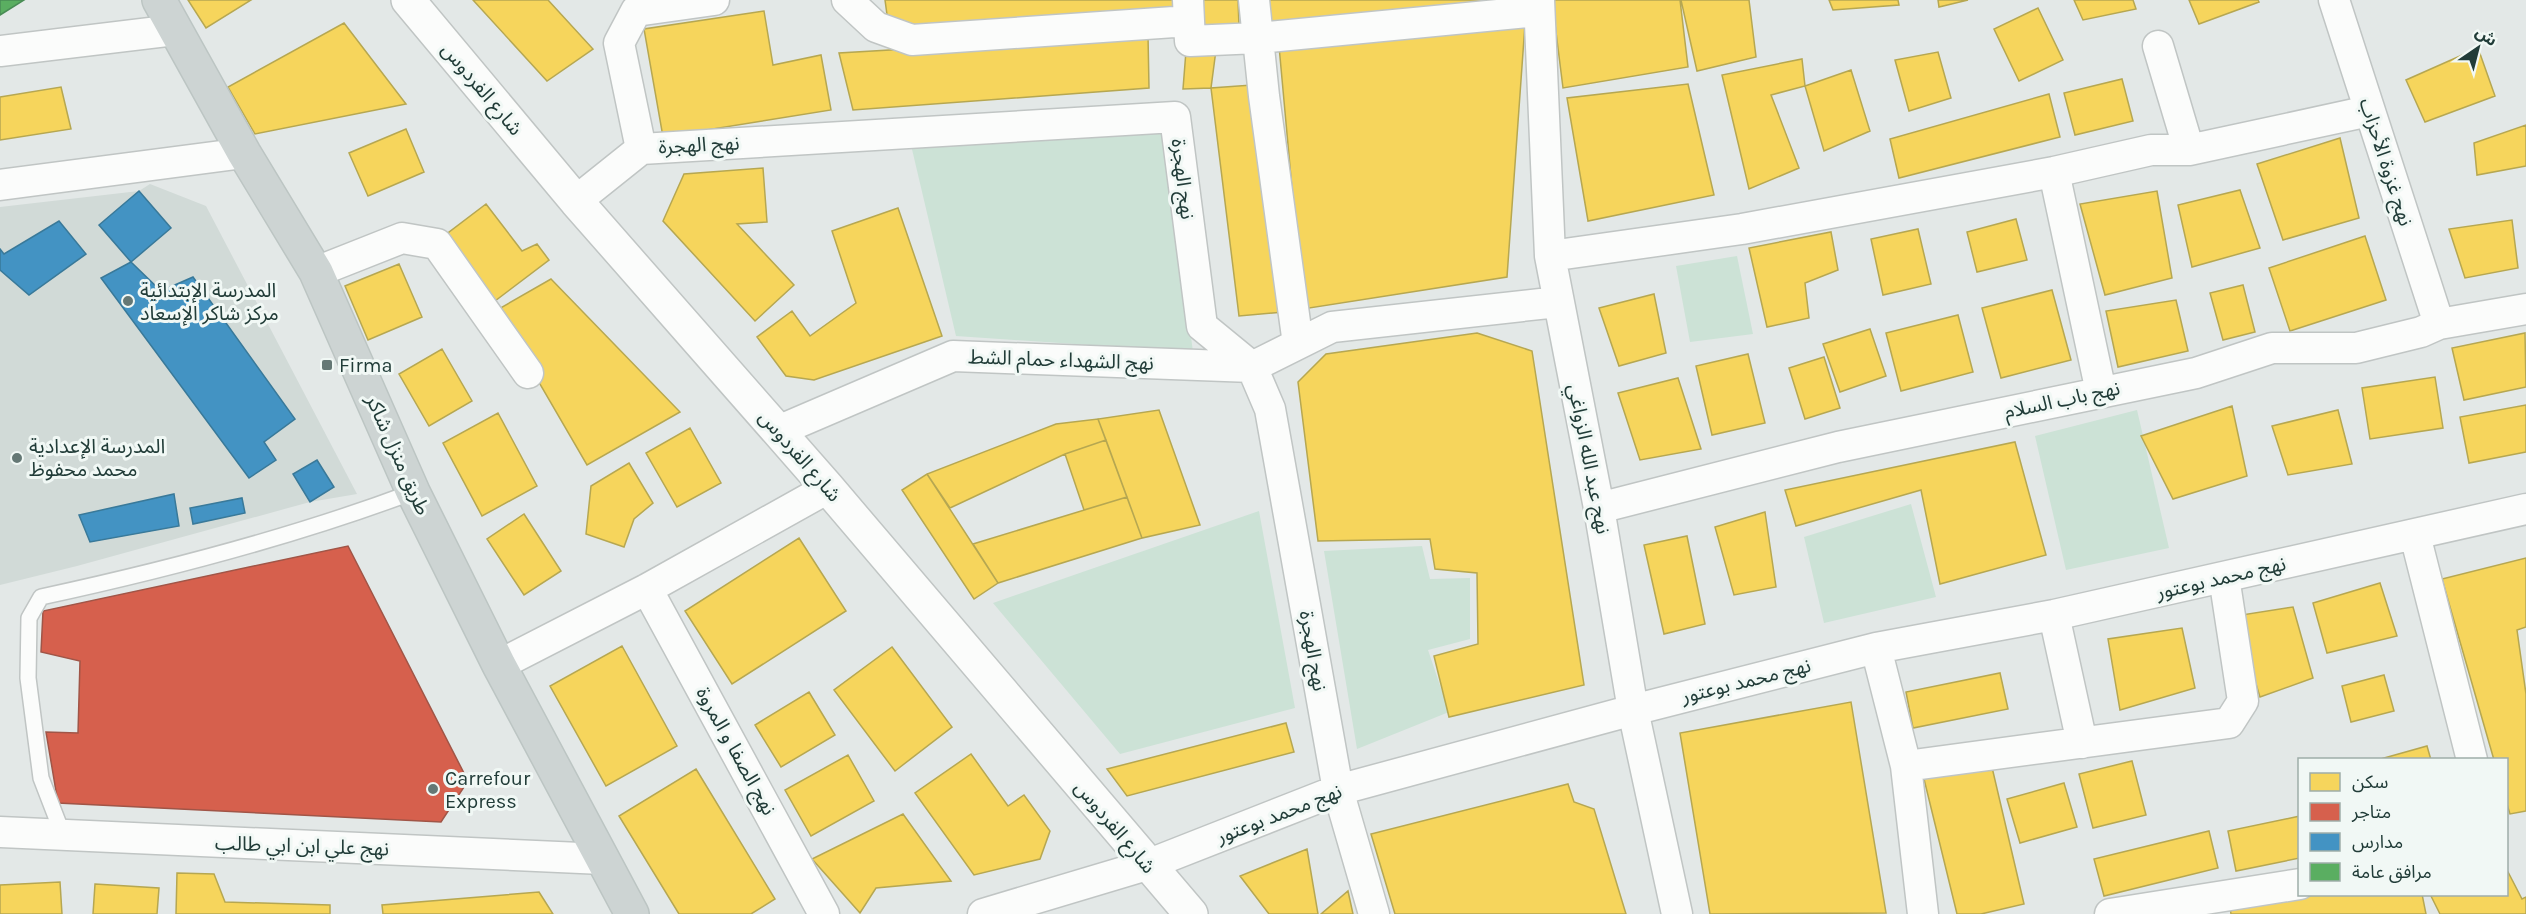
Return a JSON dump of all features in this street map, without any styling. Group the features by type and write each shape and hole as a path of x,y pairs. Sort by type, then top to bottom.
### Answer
{"main road":[{"name":"طريق منزل شاكر","path":"159,0 244,153 316,272 413,492 499,665 632,914"}],"street":[{"name":"شارع الفردوس","path":"408,0 576,201 828,488 1191,914"},
{"path":"641,149 619,43 636,11 714,0"},
{"path":"847,0 875,14 912,39 1189,10 1191,41 1258,38 1539,6"},
{"path":"1254,0 1298,344"},
{"name":"نهج غزوة الأحزاب","path":"2334,0 2439,324"},
{"name":"نهج عبد الله الزواغي","path":"1539,6 1550,256 1599,508 1633,710 1677,914"},
{"path":"0,51 175,30"},
{"path":"2158,45 2189,150"},
{"path":"1550,256 1742,229 2054,172 2151,150 2189,150 2369,111"},
{"name":"نهج الهجرة","path":"576,201 641,149 1175,117 1202,326 1252,368 1270,409 1338,790 1374,914"},
{"path":"0,185 244,153"},
{"path":"2054,172 2101,392"},
{"path":"316,272 402,238 436,244 528,373"},
{"path":"1252,368 1332,327 1558,302"},
{"name":"نهج باب السلام","path":"1599,508 1838,447 2196,373 2272,348 2356,348 2421,332 2439,324 2526,309"},
{"name":"نهج الشهداء حمام الشط","path":"778,431 953,356 1252,368"},
{"path":"499,665 647,589 828,488"},
{"name":"نهج محمد بوعتور","path":"983,914 1147,865 1338,790 1633,710 1875,648 2054,615 2526,509"},
{"path":"2415,535 2472,758"},
{"path":"1906,766 2229,723 2243,701 2224,577"},
{"name":"نهج الصفا و المروة","path":"647,589 824,914"},
{"path":"2054,615 2082,742"},
{"path":"1875,648 1906,766 1923,914"},
{"name":"نهج علي ابن ابي طالب","path":"0,832 603,860"},
{"path":"2110,914 2201,907 2298,884"}],"lane":[{"path":"63,835 41,778 28,678 29,618 41,597 98,585 343,519 413,492"}],"shaded area":[{"name":"المدرسة الإبتدائية مركز شاكر الإسعاد","path":"150,184 206,206 357,494 310,502 0,585 0,207 139,191"}],"green space":[{"path":"1164,129 1193,352 956,336 911,145"},
{"path":"1737,256 1753,334 1690,342 1676,266"},
{"path":"2137,410 2169,548 2066,570 2035,436"},
{"path":"1911,504 1936,597 1824,623 1804,537"},
{"path":"1259,511 1295,708 1120,754 993,603"},
{"path":"1422,546 1430,579 1470,578 1470,639 1428,650 1449,712 1357,749 1324,551"}],"building: سكن":[{"path":"188,0 251,0 206,28"},
{"path":"473,0 548,0 593,49 547,81"},
{"path":"885,0 1177,0 1176,10 915,31 888,22"},
{"path":"1199,0 1238,0 1239,27 1199,30"},
{"path":"1266,0 1509,0 1267,23"},
{"path":"1552,0 1680,0 1688,67 1563,88"},
{"path":"1681,0 1749,0 1756,57 1697,71"},
{"path":"1829,0 1898,0 1899,5 1833,10"},
{"path":"1938,0 1968,0 1939,7"},
{"path":"2074,0 2133,0 2136,9 2083,20"},
{"path":"2189,0 2258,0 2259,2 2199,24"},
{"path":"2038,8 2063,60 2019,81 1994,29"},
{"path":"764,11 773,65 821,55 831,110 663,137 644,29"},
{"path":"344,23 406,104 255,134 228,87"},
{"path":"1525,24 1507,277 1303,309 1279,46"},
{"path":"1148,35 1149,88 853,110 839,53"},
{"path":"2478,48 2495,96 2425,122 2406,80"},
{"path":"1216,50 1211,88 1183,89 1186,51"},
{"path":"1938,52 1951,98 1909,111 1895,60"},
{"path":"1802,59 1805,86 1771,95 1799,168 1749,189 1722,75"},
{"path":"1851,70 1870,131 1824,151 1805,86"},
{"path":"2122,79 2133,121 2075,135 2064,93"},
{"path":"1688,84 1714,195 1588,221 1567,98"},
{"path":"1252,85 1283,312 1239,316 1211,88"},
{"path":"61,87 71,129 0,140 0,97"},
{"path":"2049,94 2060,137 1899,178 1890,139"},
{"path":"2526,125 2526,166 2477,175 2474,143"},
{"path":"406,129 424,172 368,196 349,153"},
{"path":"2340,138 2359,218 2283,240 2257,164"},
{"path":"763,168 767,222 737,224 794,285 755,321 663,221 684,174"},
{"path":"2240,190 2260,248 2192,267 2178,205"},
{"path":"2157,191 2172,278 2105,295 2080,204"},
{"path":"486,204 522,251 537,244 549,260 491,304 440,239"},
{"path":"898,208 942,336 814,380 786,376 757,337 792,311 810,336 856,303 832,231"},
{"path":"2016,219 2027,260 1977,272 1967,232"},
{"path":"2512,220 2518,268 2465,278 2449,229"},
{"path":"1918,229 1931,284 1883,295 1871,239"},
{"path":"1831,232 1838,270 1805,283 1809,318 1767,327 1749,248"},
{"path":"2365,236 2386,300 2290,331 2269,268"},
{"path":"399,264 422,317 368,340 345,286"},
{"path":"551,279 680,412 587,465 497,310"},
{"path":"2243,285 2255,332 2223,340 2210,293"},
{"path":"2052,290 2071,360 2001,378 1982,308"},
{"path":"1654,294 1666,353 1619,366 1599,308"},
{"path":"2176,300 2188,351 2118,367 2106,311"},
{"path":"1958,315 1973,372 1901,391 1886,333"},
{"path":"1870,329 1886,376 1840,392 1823,344"},
{"path":"1477,333 1532,351 1584,685 1449,717 1434,656 1478,644 1477,573 1435,569 1430,539 1318,541 1298,382 1326,354"},
{"path":"2525,333 2526,387 2464,400 2452,348"},
{"path":"442,349 472,401 429,426 399,374"},
{"path":"1748,354 1765,423 1712,435 1696,366"},
{"path":"1824,357 1840,408 1805,419 1789,368"},
{"path":"2435,377 2443,428 2370,439 2362,388"},
{"path":"1678,378 1701,449 1640,460 1618,393"},
{"path":"2526,405 2526,452 2469,463 2460,417"},
{"path":"2232,406 2247,476 2173,499 2141,436"},
{"path":"1159,410 1200,525 1142,538 1098,419"},
{"path":"2338,410 2352,464 2288,475 2272,426"},
{"path":"498,413 537,486 482,516 443,443"},
{"path":"1098,419 1106,440 1065,454 950,508 927,474 1056,424"},
{"path":"690,428 721,483 677,507 646,453"},
{"path":"1106,440 1127,497 1084,510 1065,454"},
{"path":"2015,442 2046,555 1940,584 1921,490 1796,526 1785,490"},
{"path":"629,463 653,503 634,519 624,547 586,534 591,486"},
{"path":"927,474 998,583 974,599 902,490"},
{"path":"1127,497 1142,538 998,583 973,544"},
{"path":"1765,512 1776,587 1734,595 1715,527"},
{"path":"524,514 561,571 524,595 487,539"},
{"path":"1687,536 1705,624 1664,634 1644,545"},
{"path":"799,538 846,611 732,684 685,611"},
{"path":"2526,558 2526,627 2517,630 2526,694 2526,811 2510,814 2508,758 2493,758 2442,579"},
{"path":"2380,583 2397,636 2327,653 2313,603"},
{"path":"2293,607 2313,678 2260,697 2235,616"},
{"path":"2182,628 2195,688 2120,710 2108,639"},
{"path":"622,646 677,746 606,786 550,686"},
{"path":"892,647 952,727 895,771 834,690"},
{"path":"2000,673 2008,709 1913,728 1906,692"},
{"path":"2384,675 2394,711 2351,722 2342,686"},
{"path":"809,692 835,735 781,767 755,725"},
{"path":"1851,702 1886,913 1710,914 1680,733"},
{"path":"1286,723 1294,752 1127,796 1107,769"},
{"path":"2427,746 2430,758 2384,758"},
{"path":"971,754 1008,806 1024,795 1050,831 1040,859 974,875 915,793"},
{"path":"848,755 874,801 811,836 785,790"},
{"path":"2132,761 2146,815 2093,828 2079,774"},
{"path":"1991,763 2024,904 1981,914 1957,914 1924,779"},
{"path":"696,769 775,899 751,914 679,914 619,816"},
{"path":"2064,783 2077,827 2020,843 2007,799"},
{"path":"1568,784 1574,802 1594,809 1626,914 1395,914 1371,834"},
{"path":"903,814 951,881 876,888 860,913 812,859"},
{"path":"2298,816 2298,858 2236,871 2228,831"},
{"path":"2209,831 2218,868 2104,896 2094,859"},
{"path":"1307,849 1318,914 1269,914 1240,876"},
{"path":"2508,872 2522,899 2526,897 2526,914 2440,914 2431,896 2508,896"},
{"path":"177,873 214,874 225,902 330,905 330,914 176,914"},
{"path":"60,882 62,914 0,914 0,885"},
{"path":"95,884 159,888 157,914 93,914"},
{"path":"1348,891 1353,914 1321,914"},
{"path":"539,892 553,914 383,914 382,905"},
{"path":"2298,894 2422,896 2426,914 2231,914 2230,907"}],"building: متاجر":[{"path":"348,546 468,781 441,822 58,803 46,732 78,733 80,661 41,652 43,611"}],"building: مدارس":[{"path":"139,191 171,228 131,262 99,225"},
{"path":"59,221 86,254 29,295 0,270 0,249 4,254"},
{"path":"131,262 161,291 193,277 295,419 264,442 276,460 249,478 101,278"},
{"path":"317,460 334,487 310,502 293,474"},
{"path":"174,494 179,526 90,542 79,515"},
{"path":"242,498 245,513 193,524 190,508"}],"building: مرافق عامة":[{"path":"0,0 24,0 0,15"}],"place":[{"name":"المدرسة الإبتدائية مركز شاكر الإسعاد","path":"128,301"},
{"name":"Firma","path":"327,365"},
{"name":"المدرسة الإعدادية محمد محفوظ","path":"17,458"},
{"name":"Carrefour Express","path":"433,789"}]}
